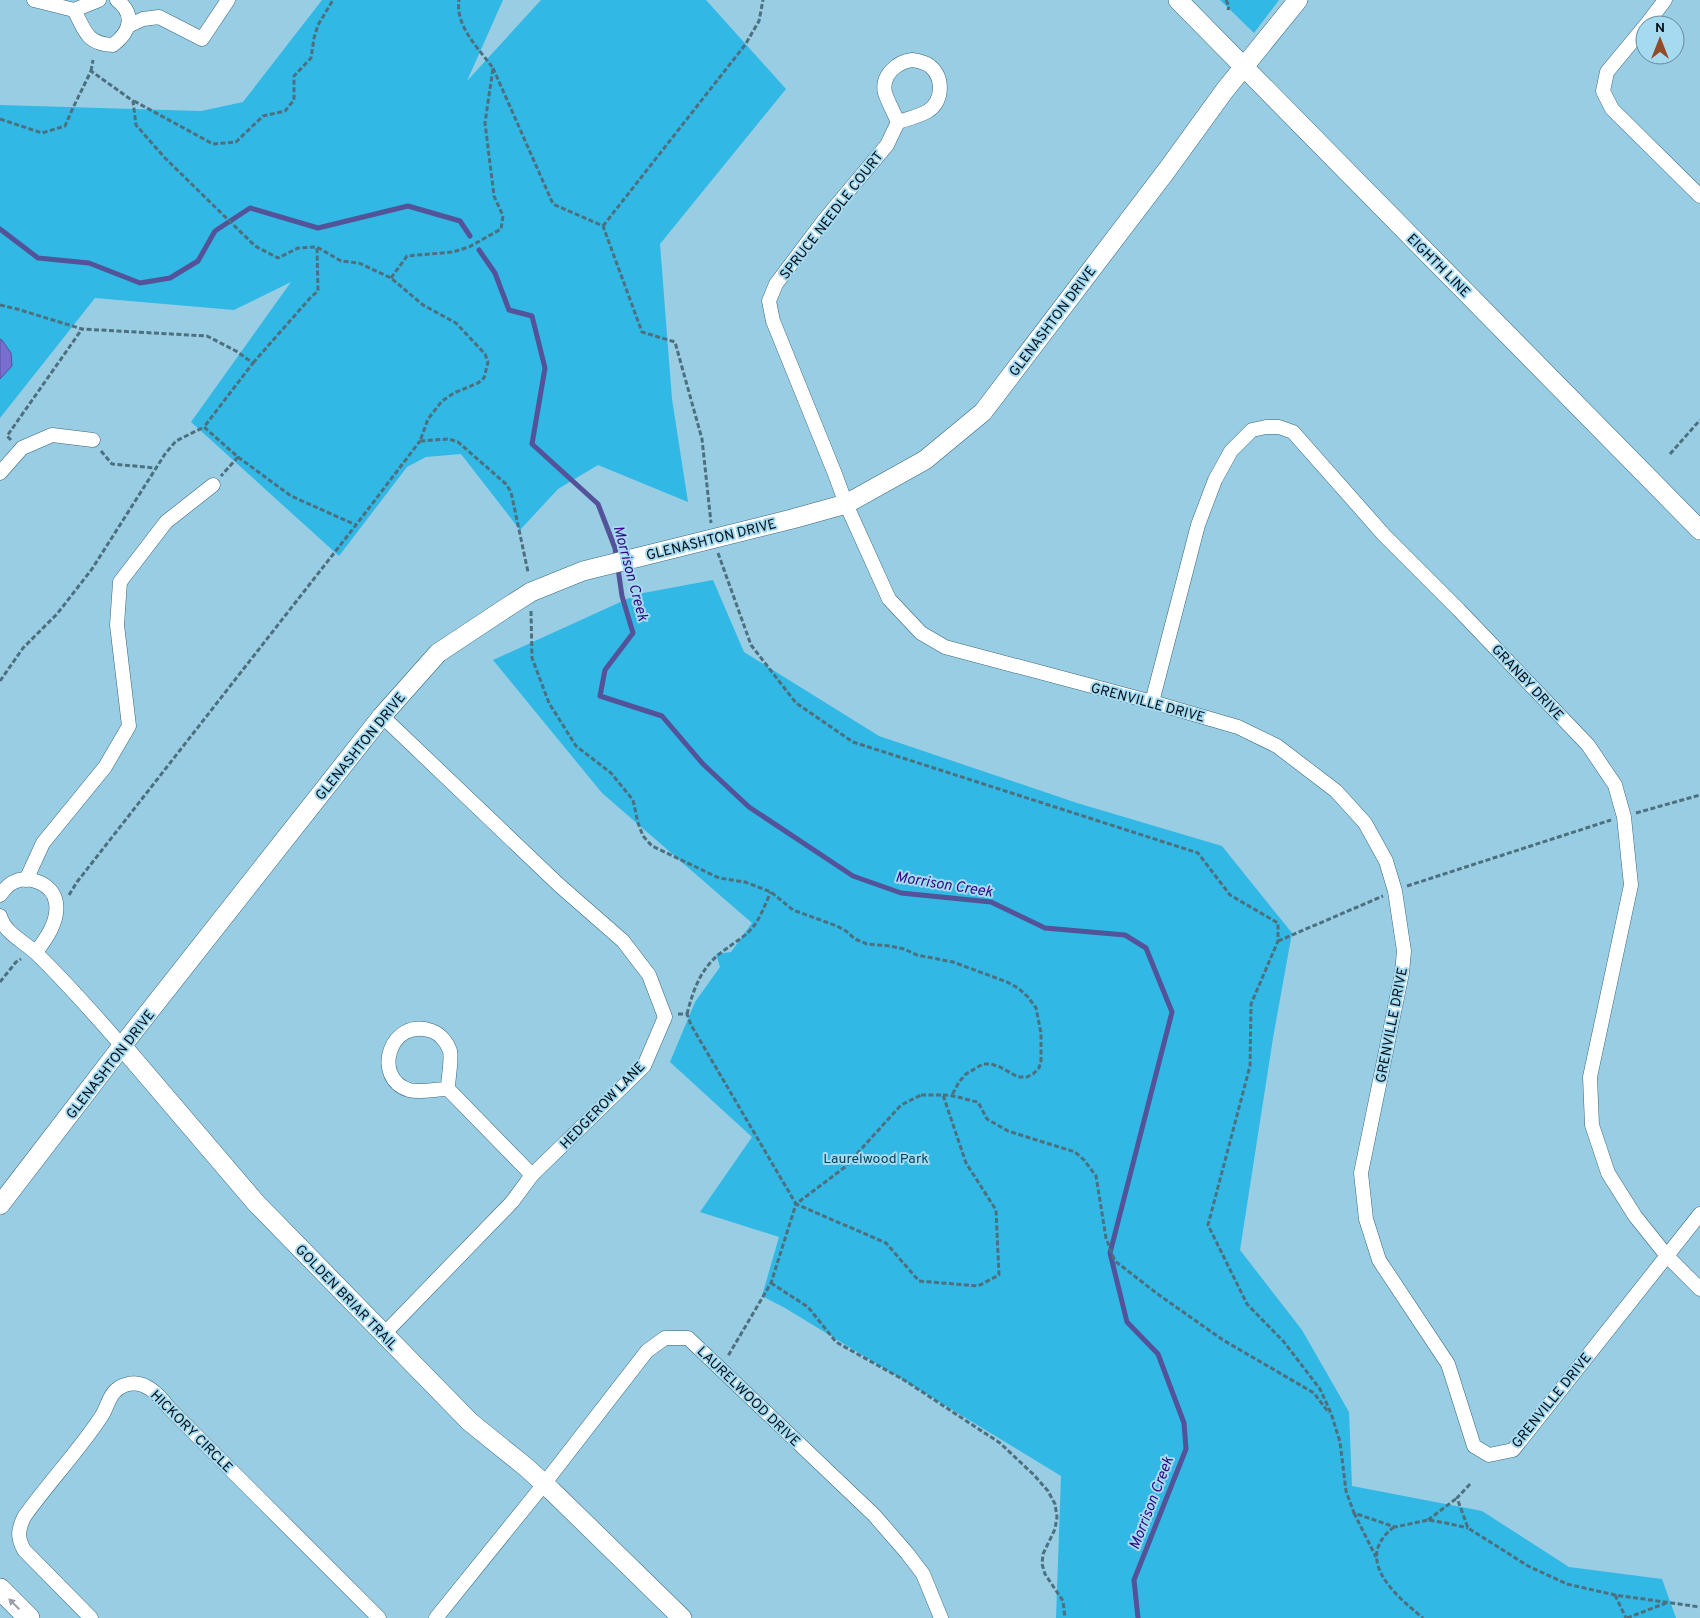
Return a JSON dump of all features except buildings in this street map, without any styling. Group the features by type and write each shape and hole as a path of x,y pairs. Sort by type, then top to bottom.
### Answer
{"main road":[{"path":"0,1589 29,1618"}],"street":[{"path":"34,0 74,10 99,0"},
{"path":"74,10 90,38 101,45 113,45 123,38 128,26 129,16 124,6 116,0"},
{"path":"128,26 143,19 159,17 202,39 228,0"},
{"name":"EIGHTH LINE","path":"1178,0 1700,530"},
{"name":"GLENASHTON DRIVE","path":"0,1205 122,1046 382,716 438,653 531,592 583,571 792,520 846,504 924,460 983,412 1162,178 1244,67 1298,0"},
{"path":"1653,15 1665,0"},
{"path":"1635,37 1607,72 1602,90 1612,109 1700,196"},
{"path":"903,61 921,61 936,72 940,80 938,98 934,106 928,111 898,122 885,92 885,82 888,74 903,61"},
{"name":"SPRUCE NEEDLE COURT","path":"846,504 773,321 769,301 776,284 825,219 887,144 898,122"},
{"name":"GRANBY DRIVE","path":"1152,702 1198,525 1214,480 1231,451 1252,430 1279,427 1293,432 1384,535 1459,610 1588,745 1615,785 1624,817 1631,885 1590,1077 1592,1125 1608,1173 1635,1216 1667,1256 1700,1289"},
{"path":"0,473 22,448 52,435 93,440"},
{"path":"26,880 43,843 105,767 129,726 116,625 120,582 166,522 213,485"},
{"name":"GRENVILLE DRIVE","path":"846,504 889,599 921,632 945,647 1238,727 1284,751 1336,791 1365,823 1386,860 1395,891 1404,951 1402,973 1361,1173 1366,1220 1379,1260 1448,1364 1474,1446 1489,1455 1513,1450 1700,1214"},
{"name":"HEDGEROW LANE","path":"382,716 559,885 622,941 649,976 665,1017 644,1066 532,1175 512,1202 384,1334"},
{"path":"0,895 14,881 40,881 49,888 56,902 56,917 36,952"},
{"name":"GOLDEN BRIAR TRAIL","path":"1,920 13,936 36,952 122,1046 256,1203 470,1422 544,1484 682,1618"},
{"path":"448,1089 418,1091 409,1090 399,1084 392,1075 388,1064 389,1052 394,1042 402,1034 413,1029 425,1029 436,1033 445,1041 450,1051 448,1089 532,1175"},
{"name":"LAURELWOOD DRIVE","path":"544,1484 647,1351 665,1338 688,1338 874,1515 923,1574 941,1618"},
{"name":"HICKORY CIRCLE","path":"91,1618 24,1550 19,1541 18,1534 24,1518 102,1416 111,1394 119,1387 127,1384 142,1385 157,1392 169,1408 379,1618"},
{"path":"436,1618 544,1484"}],"path":[{"path":"91,71 133,101 213,144 236,142 263,116 286,111 294,100 294,76 311,58 318,24 332,0"},
{"path":"459,0 458,6 464,28 493,68 553,204 603,226 642,332 675,342 702,439 713,539 751,645 796,703 853,742 1198,853 1230,895 1278,923 1278,941 1251,1004 1250,1066 1208,1225 1247,1304 1284,1342 1320,1389 1340,1442 1346,1491 1354,1513 1376,1557 1380,1575 1402,1601 1423,1618"},
{"path":"603,226 745,45 759,21 763,0"},
{"path":"1226,0 1229,6 1228,10"},
{"path":"0,119 42,132 65,126 91,71 93,60"},
{"path":"391,278 407,256 453,252 469,247 501,229 503,216 494,196 484,123 493,68"},
{"path":"56,917 77,882 420,441 423,429 434,409 454,393 478,383 484,378 488,362 486,354 456,323 423,305 391,278 359,264 341,261 317,247 298,248 278,258 255,246 165,158 136,125 133,101"},
{"path":"0,681 23,648 57,614 92,569 165,454 176,441 204,427 253,363 318,291 317,247"},
{"path":"0,305 82,329 207,336 236,351 253,363"},
{"path":"22,448 7,436 82,329"},
{"path":"1670,454 1700,420"},
{"path":"204,427 238,457 291,496 356,525"},
{"path":"420,441 449,439 458,442 506,484 514,499 528,572"},
{"path":"93,440 112,464 156,468"},
{"path":"213,485 238,457"},
{"path":"531,610 532,658 549,703 576,746 611,773 633,800 643,836 652,846 719,878 746,882 771,892 793,910 837,926 866,944 890,946 904,949 916,955 953,962 1007,982 1018,988 1028,997 1036,1008 1041,1034 1041,1061 1039,1068 1033,1074 1026,1077 1018,1077 992,1064 983,1064 966,1074 952,1095"},
{"path":"1278,941 1415,882 1605,821 1700,795"},
{"path":"771,892 754,927 719,953 707,965 700,976 693,991 687,1014 691,1025 796,1204 886,1243 919,1281 978,1286 999,1275 996,1210 966,1163 943,1095"},
{"path":"0,982 16,962 36,952"},
{"path":"678,1014 687,1014"},
{"path":"728,1356 771,1283 796,1204 844,1167 901,1105 921,1096 952,1095 962,1100 978,1102 987,1119 1008,1131 1075,1152 1084,1160 1096,1176 1106,1238 1116,1261 1223,1340 1314,1394 1332,1417"},
{"path":"771,1283 808,1307 836,1342 904,1380 1000,1443 1034,1475 1048,1491 1055,1504 1057,1517 1055,1530 1044,1554 1042,1564 1045,1574 1064,1601 1065,1618"},
{"path":"1428,1520 1457,1498 1470,1484"},
{"path":"1457,1498 1468,1528"},
{"path":"1354,1513 1395,1526 1428,1520 1446,1522 1468,1528 1528,1566 1567,1584 1615,1595 1700,1608"},
{"path":"1376,1557 1378,1546 1395,1526"},
{"path":"1615,1595 1627,1618 1667,1603"}],"green space":[{"path":"322,0 503,0 467,81 541,0 706,0 786,89 660,244 672,399 688,502 598,465 558,489 520,530 461,454 426,457 407,467 339,556 191,422 291,282 234,310 95,298 0,418 0,105 201,111 243,102"},
{"path":"1220,0 1279,0 1254,33"},
{"name":"Laurelwood Park","path":"713,580 744,652 879,736 1077,803 1222,846 1292,933 1273,1038 1240,1250 1302,1330 1349,1412 1352,1486 1482,1511 1569,1567 1662,1579 1676,1618 1056,1618 1061,1476 785,1308 762,1296 779,1237 700,1212 752,1137 670,1062 695,1002 720,967 716,954 731,952 752,923 602,793 493,660 638,594"}],"shaded area":[{"path":"0,339 11,353 12,366 0,379"}],"waterway":[{"name":"Morrison Creek","path":"0,229 38,258 89,263 140,283 170,278 198,261 215,231 250,208 318,228 408,206 460,221 470,236"},
{"name":"Morrison Creek","path":"479,250 495,273 509,310 532,316 545,368 532,444 598,504 615,548 622,596 633,633 605,670 600,696 662,716 703,764 749,807 853,876 901,893 991,902 1045,928 1125,935 1146,948 1172,1012 1110,1253 1127,1322 1158,1354 1184,1423 1186,1449 1134,1580 1138,1618"}]}
